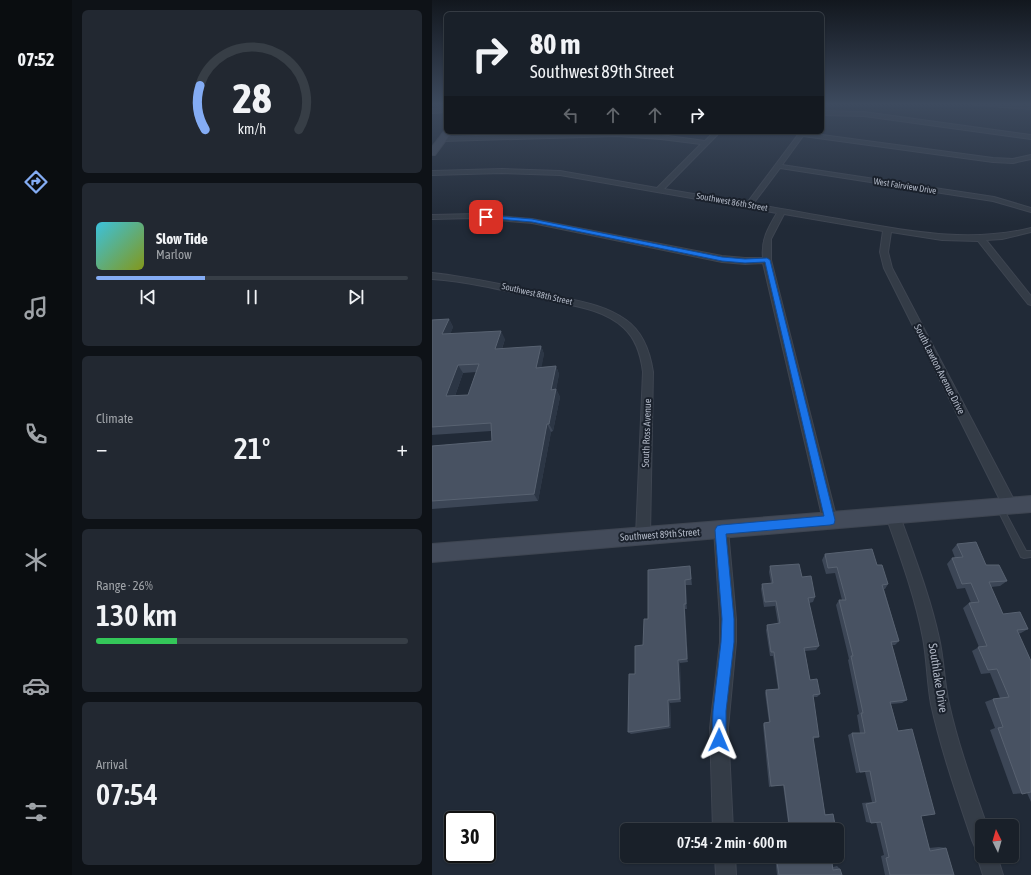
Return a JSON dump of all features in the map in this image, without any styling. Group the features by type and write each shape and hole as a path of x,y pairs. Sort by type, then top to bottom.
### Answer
{"main road":[{"path":"432,153 439,144"},
{"name":"Southwest 89th Street","path":"432,553 1031,504"}],"street":[{"path":"658,190 706,144"},
{"path":"749,205 794,144"},
{"path":"879,144 993,160 1013,161 1031,157"},
{"name":"West Fairview Drive","path":"778,166 994,200 1031,210"},
{"name":"Southwest 86th Street","path":"432,173 502,171 546,172 573,175 887,230 943,238 980,238 1017,234 1031,230"},
{"path":"782,211 767,237 767,260 830,520"},
{"path":"432,217 475,216 532,221 722,259 745,261 767,260"},
{"name":"South Lawton Avenue Drive","path":"887,230 884,252 888,268 1005,506"},
{"path":"980,238 1031,302"},
{"name":"Southwest 88th Street","path":"432,276 479,281 592,308 621,320 634,333"},
{"name":"South Ross Avenue","path":"634,333 643,349 648,372 643,536"},
{"name":"Southlake Drive","path":"893,516 927,616 932,640 940,703 955,757 975,819"},
{"path":"721,530 728,619 728,642 718,728 723,823"},
{"path":"725,863 726,875"},
{"path":"989,863 993,875"}],"lane":[{"path":"1005,506 1024,555 1031,554"}],"building":[{"path":"449,319 442,334 501,331 495,349 541,346 536,368 556,366 551,390 556,389 549,424 547,424 534,494 432,501 432,446 492,441 491,423 432,427 432,320","holes":["479,364 468,395 446,396 458,365"]},
{"path":"976,542 986,565 999,565 1007,581 989,582 1003,614 1020,612 1028,629 1017,630 1031,661 1031,792 1022,794 998,728 1003,727 993,699 1009,697 997,669 988,670 978,647 987,646 969,603 979,602 971,583 962,584 952,558 963,557 957,544"},
{"path":"872,549 877,565 882,565 888,584 882,585 899,641 891,642 907,700 890,702 898,731 912,729 935,814 921,816 930,851 946,848 954,875 890,875 886,858 889,857 881,822 871,823 866,804 876,802 870,771 860,772 852,733 865,733 861,713 863,713 851,656 853,656 839,600 846,600 837,567 828,568 825,554"},
{"path":"799,564 802,577 811,576 815,597 808,598 819,646 804,648 810,680 817,679 820,694 813,695 819,737 813,737 825,815 833,814 835,823 789,823 784,785 771,786 764,723 770,722 766,690 779,689 774,652 771,652 767,625 780,623 776,601 765,602 762,584 773,583 770,566"},
{"path":"690,566 691,579 685,580 686,604 684,604 687,659 678,660 680,699 668,700 669,726 628,732 629,674 635,674 635,646 643,645 644,619 648,619 648,570"},
{"path":"777,863 832,863 833,870 840,869 842,875 779,875"}],"route":[{"path":"486,217 512,218 532,221 722,259 745,261 767,260 830,520 721,530 727,590 728,642 719,711 719,740"}]}
